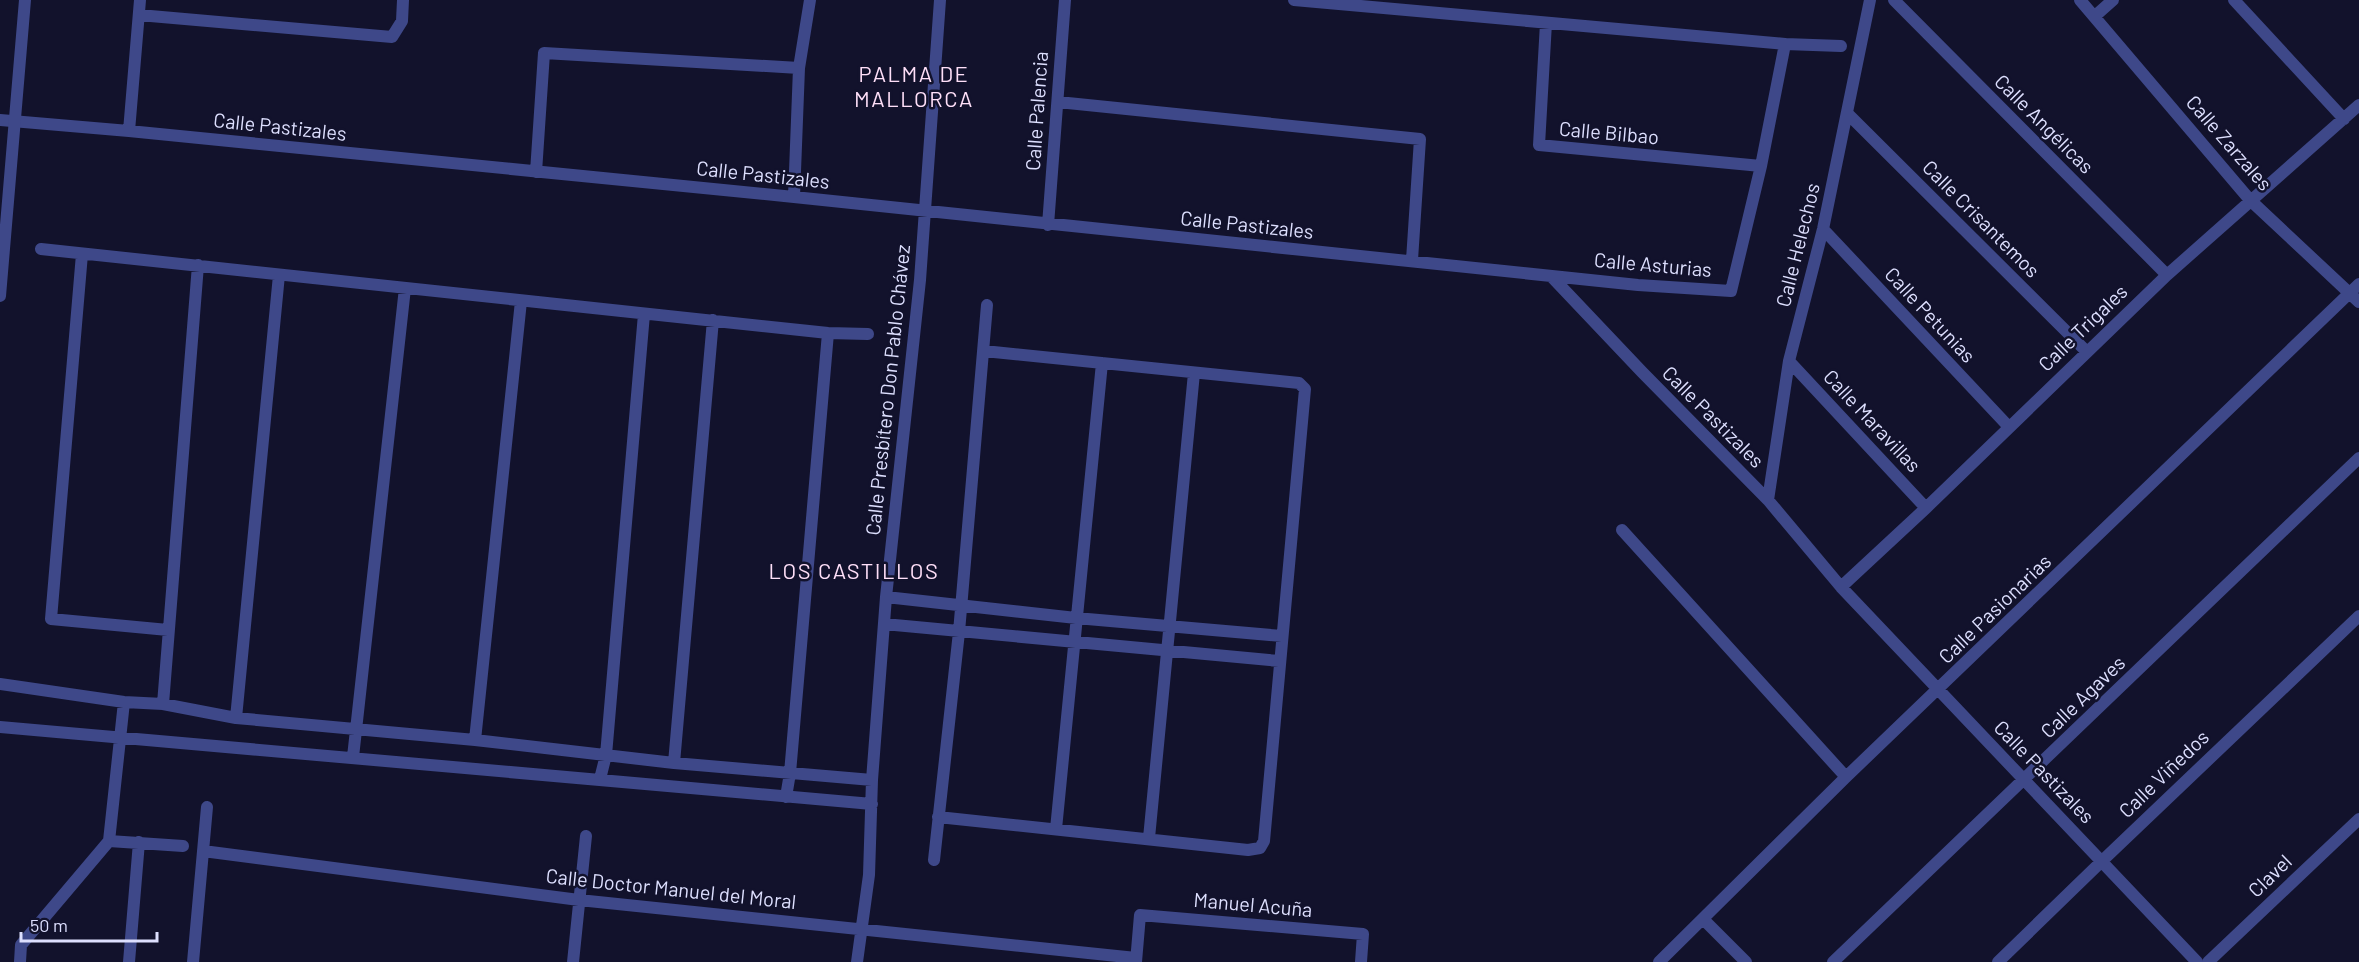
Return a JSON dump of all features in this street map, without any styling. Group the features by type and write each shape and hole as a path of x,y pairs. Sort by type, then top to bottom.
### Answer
{"street":[{"path":"0,296 25,0"},
{"path":"129,131 140,0"},
{"path":"139,15 392,37 402,21 403,0"},
{"path":"794,197 799,68 810,0"},
{"name":"Calle Presbítero Don Pablo Chávez","path":"857,962 869,875 872,780 886,597 925,212 940,0"},
{"name":"Calle Palencia","path":"1048,225 1065,0"},
{"path":"1294,0 1785,44 1841,46"},
{"name":"Calle Helechos","path":"1768,500 1789,361 1823,229 1870,0"},
{"name":"Calle Angélicas","path":"1894,0 2167,275"},
{"name":"Calle Zarzales","path":"2080,0 2250,200 2354,289 2359,302"},
{"path":"2095,16 2113,0"},
{"path":"2234,0 2344,119"},
{"name":"Calle Bilbao","path":"1546,23 1539,145 1761,166"},
{"path":"1761,166 1785,44"},
{"path":"536,172 544,53 799,68"},
{"path":"1058,102 1420,139 1412,260"},
{"name":"Calle Trigales","path":"1841,587 2167,275 2359,105"},
{"name":"Calle Crisantemos","path":"1847,113 2087,352"},
{"name":"Calle Pastizales","path":"0,120 794,197 1551,276 1768,500 1841,587 2197,962"},
{"name":"Calle Asturias","path":"1551,276 1731,291 1761,166"},
{"name":"Calle Petunias","path":"1823,229 2009,428"},
{"path":"41,249 828,333 868,334"},
{"path":"82,254 51,619 168,630"},
{"path":"163,704 198,265"},
{"path":"236,718 279,275"},
{"path":"353,757 405,288"},
{"name":"Calle Pasionarias","path":"1659,962 1846,777 2354,289"},
{"path":"475,740 521,301"},
{"path":"934,860 959,632 987,305"},
{"path":"600,779 606,755 645,314"},
{"path":"674,763 713,321"},
{"path":"786,797 790,773 828,333"},
{"path":"938,817 1248,850 1260,848 1264,841 1279,662 1306,400 1305,388 1299,383 984,351"},
{"name":"Calle Maravillas","path":"1789,361 1926,508"},
{"path":"1056,829 1102,363"},
{"path":"1149,838 1194,373"},
{"name":"Calle Agaves","path":"1833,962 2359,458"},
{"path":"1623,530 1846,777"},
{"path":"886,597 1076,618 1282,636"},
{"name":"Calle Viñedos","path":"1998,962 2359,616"},
{"path":"884,624 1279,662"},
{"path":"0,684 124,702 163,704 236,718 475,740 674,763 872,780"},
{"path":"20,962 21,945 109,841 124,702"},
{"path":"0,727 872,804"},
{"path":"194,962 207,807"},
{"name":"Clavel","path":"2208,962 2359,819"},
{"path":"573,962 586,836"},
{"path":"109,841 183,846"},
{"path":"129,962 139,842"},
{"name":"Calle Doctor Manuel del Moral","path":"203,851 579,900 1136,960"},
{"name":"Manuel Acuña","path":"1136,960 1140,915 1363,934 1361,962"},
{"path":"1703,919 1746,962"}],"district":[{"name":"PALMA DE MALLORCA","path":"914,86"},
{"name":"LOS CASTILLOS","path":"854,571"}]}
